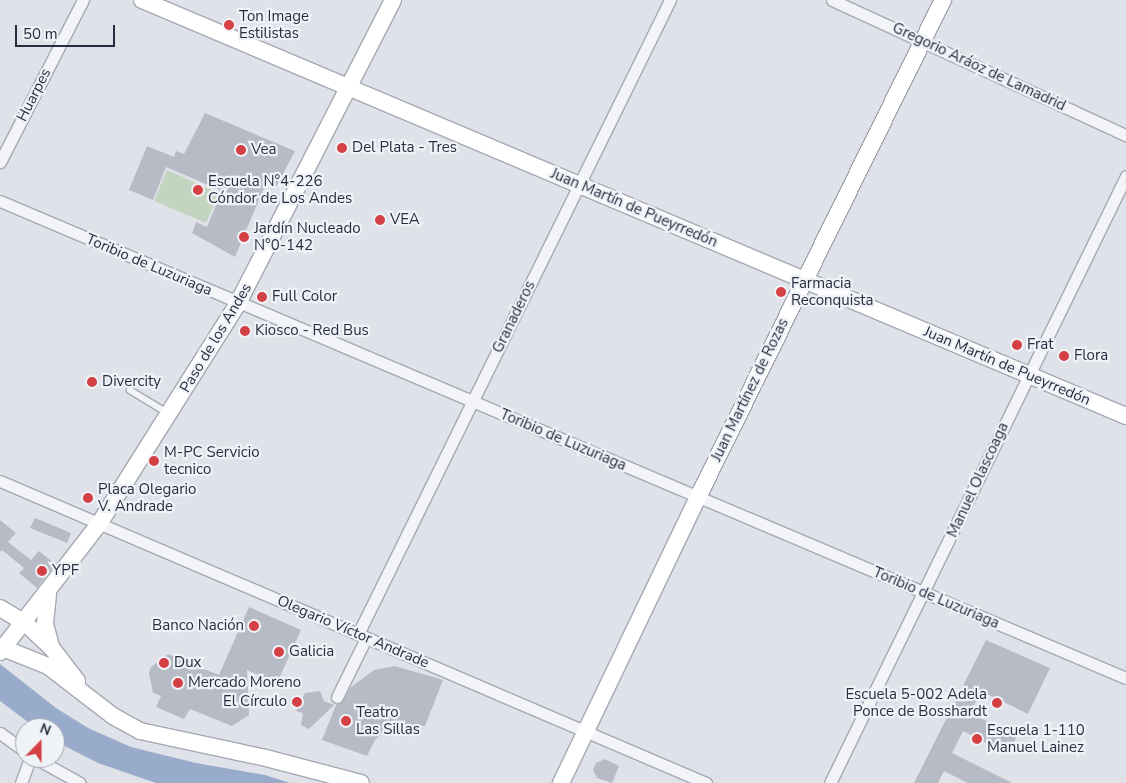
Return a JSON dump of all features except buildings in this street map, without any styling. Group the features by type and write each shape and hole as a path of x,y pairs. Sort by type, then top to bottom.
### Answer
{"street":[{"name":"Huarpes","path":"0,162 82,0"},
{"name":"Juan Martín de Pueyrredón","path":"142,0 1126,416"},
{"name":"Paso de los Andes","path":"2,650 49,592 99,524 170,414 238,303 393,0"},
{"name":"Granaderos","path":"337,697 362,636 472,402 670,0"},
{"name":"Gregorio Aráoz de Lamadrid","path":"832,0 1126,135"},
{"name":"Juan Martínez de Rozas","path":"561,783 698,497 943,0"},
{"name":"Manuel Olascoaga","path":"830,783 925,593 1027,374 1126,176"},
{"name":"Toribio de Luzuriaga","path":"0,201 1126,678"},
{"name":"Olegario Víctor Andrade","path":"0,481 706,783"},
{"path":"49,592 44,617 51,647"},
{"path":"0,608 25,623 51,647 87,694"},
{"path":"2,650 41,662 124,722 154,736 266,758 361,783"},
{"path":"0,733 15,744"},
{"path":"21,783 26,768"},
{"path":"53,768 80,783"}],"lane":[{"path":"130,390 170,414"}],"green space":[{"path":"167,170 219,193 206,223 154,201"}],"water":[{"path":"0,664 56,708 88,728 131,747 196,763 265,775 290,783 156,783 98,763 65,746 65,718 23,718 0,701"}],"place":[{"name":"Ton Image Estilistas","path":"229,25"},
{"name":"Del Plata - Tres","path":"342,148"},
{"name":"Vea","path":"241,150"},
{"name":"Escuela N°4-226 Cóndor de Los Andes","path":"198,190"},
{"name":"VEA","path":"380,220"},
{"name":"Jardín Nucleado N°0-142","path":"244,237"},
{"name":"Farmacia Reconquista","path":"781,292"},
{"name":"Full Color","path":"262,297"},
{"name":"Kiosco - Red Bus","path":"245,331"},
{"name":"Frat","path":"1017,345"},
{"name":"Flora","path":"1064,356"},
{"name":"Divercity","path":"92,382"},
{"name":"M-PC Servicio tecnico","path":"154,461"},
{"name":"Placa Olegario V. Andrade","path":"88,498"},
{"name":"YPF","path":"42,571"},
{"name":"Banco Nación","path":"254,626"},
{"name":"Galicia","path":"279,652"},
{"name":"Dux","path":"164,663"},
{"name":"Mercado Moreno","path":"178,683"},
{"name":"El Círculo","path":"297,702"},
{"name":"Escuela 5-002 Adela Ponce de Bosshardt","path":"997,703"},
{"name":"Teatro Las Sillas","path":"346,721"},
{"name":"Escuela 1-110 Manuel Lainez","path":"977,739"}]}
